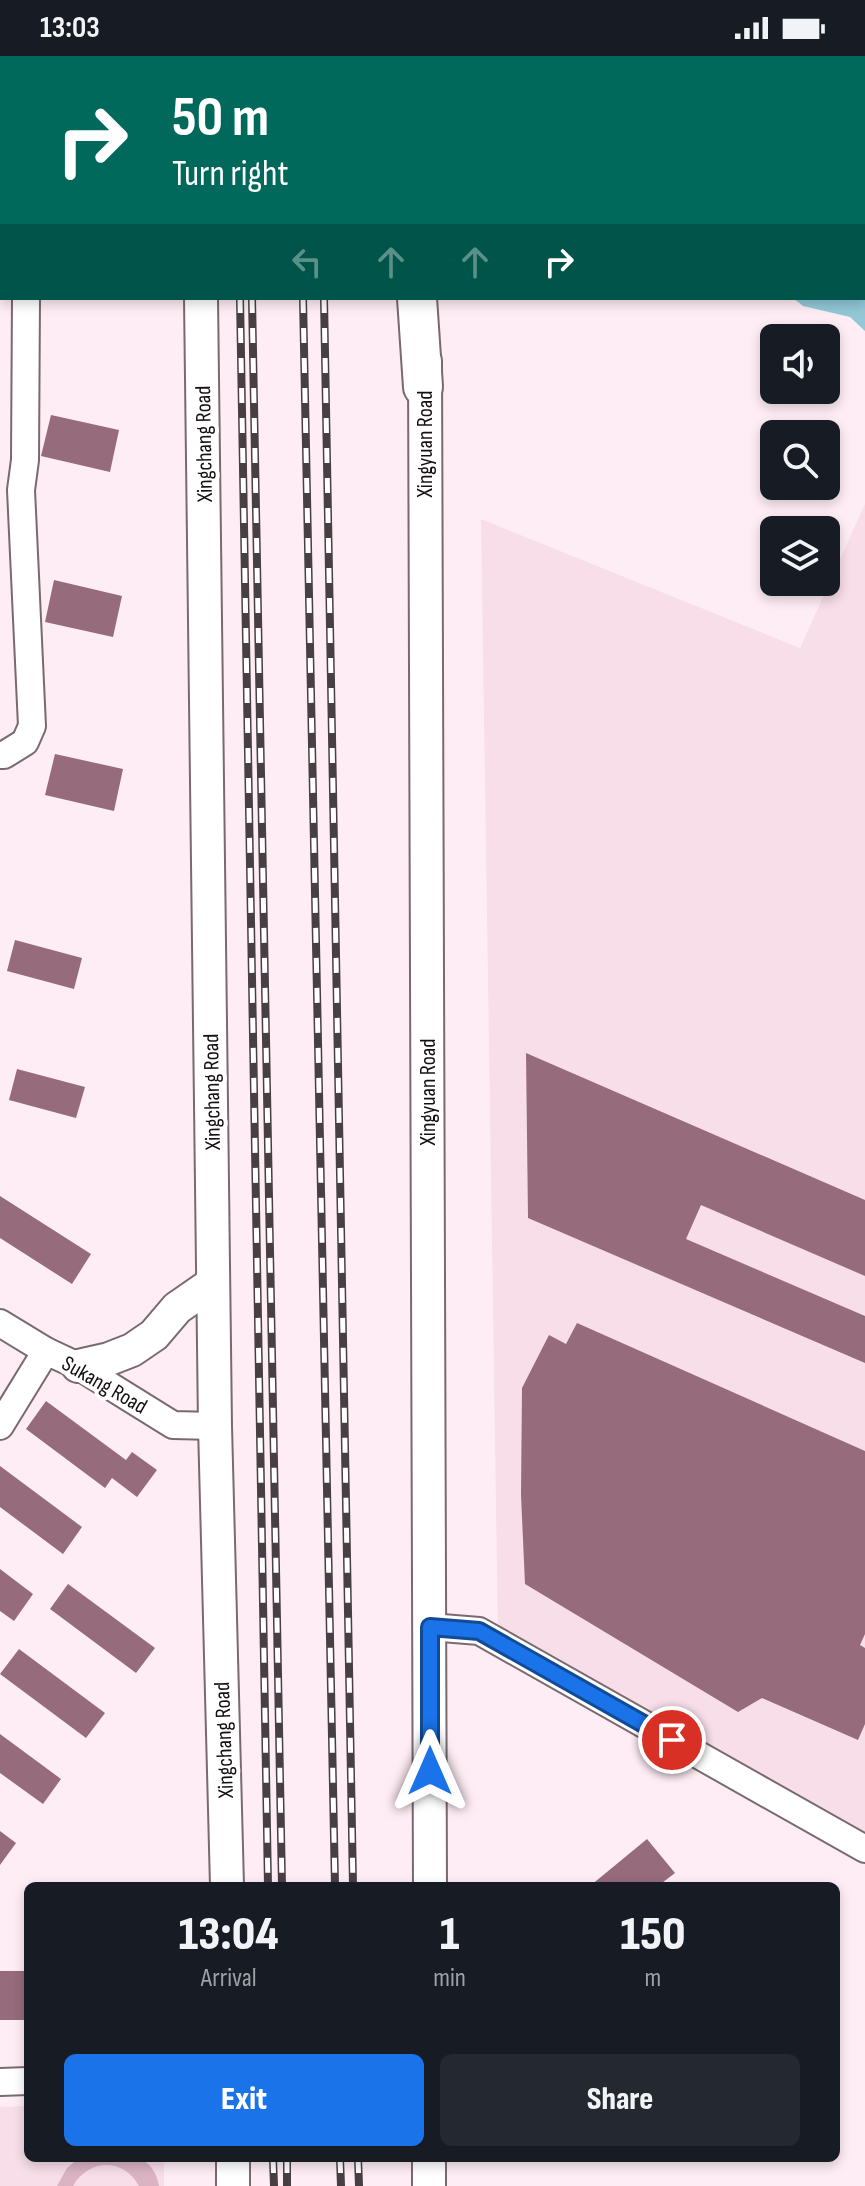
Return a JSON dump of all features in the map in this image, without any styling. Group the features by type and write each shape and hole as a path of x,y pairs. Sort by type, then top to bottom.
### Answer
{"highway":[{"path":"417,300 423,387"}],"main road":[{"name":"Xingchang Road","path":"201,300 215,1426 227,1882"},
{"name":"Xingyuan Road","path":"428,300 423,387 430,1882"},
{"path":"78,1366 132,1350 154,1335 177,1308 213,1283"},
{"path":"233,2162 233,2186"},
{"path":"429,2162 429,2186"}],"street":[{"path":"0,755 25,742 32,726 21,490 25,460 26,300"},
{"name":"Sukang Road","path":"0,1323 78,1366 173,1425 215,1426"},
{"path":"0,1426 46,1351"},
{"path":"430,1627 479,1631 865,1849"},
{"path":"0,2082 24,2081"}],"shaded area":[{"path":"865,504 865,1840 498,1636 481,519 800,648 823,596 840,596 840,559"},
{"path":"24,2106 24,2162 164,2162 164,2186 0,2186 0,2107"},
{"path":"74,2162 146,2162 157,2177 159,2186 139,2186 125,2170 106,2165 88,2170 73,2186 57,2186"}],"water":[{"path":"796,300 865,300 865,331 850,317 803,306"}],"building":[{"path":"51,415 119,430 110,472 41,456"},
{"path":"54,580 122,596 113,637 45,622"},
{"path":"55,754 123,769 114,811 45,795"},
{"path":"15,940 82,958 74,989 7,971"},
{"path":"526,1053 865,1200 865,1276 701,1205 686,1239 865,1316 865,1363 528,1218"},
{"path":"17,1069 85,1087 76,1118 9,1100"},
{"path":"0,1196 91,1254 72,1284 0,1238"},
{"path":"577,1323 865,1451 865,1634 860,1645 865,1648 865,1724 858,1740 762,1698 738,1712 525,1584 521,1495 522,1388 549,1335 566,1344"},
{"path":"46,1401 126,1460 132,1452 157,1470 137,1497 112,1478 105,1488 26,1429"},
{"path":"0,1466 82,1527 63,1554 0,1507"},
{"path":"0,1569 33,1594 14,1621 0,1611"},
{"path":"68,1584 155,1648 136,1673 50,1609"},
{"path":"19,1649 105,1713 86,1738 0,1674"},
{"path":"0,1734 61,1779 43,1804 0,1773"},
{"path":"0,1831 16,1843 0,1865"},
{"path":"647,1839 675,1873 663,1882 595,1882"},
{"path":"0,1971 24,1971 24,2020 0,2020"}],"railway":[{"path":"240,300 268,1882"},
{"path":"252,300 282,1882"},
{"path":"303,300 335,1882"},
{"path":"324,300 353,1882"},
{"path":"273,2162 274,2186"},
{"path":"287,2162 287,2186"},
{"path":"340,2162 341,2186"},
{"path":"358,2162 359,2186"}],"route":[{"path":"430,1771 430,1627 479,1631 672,1740"}]}
